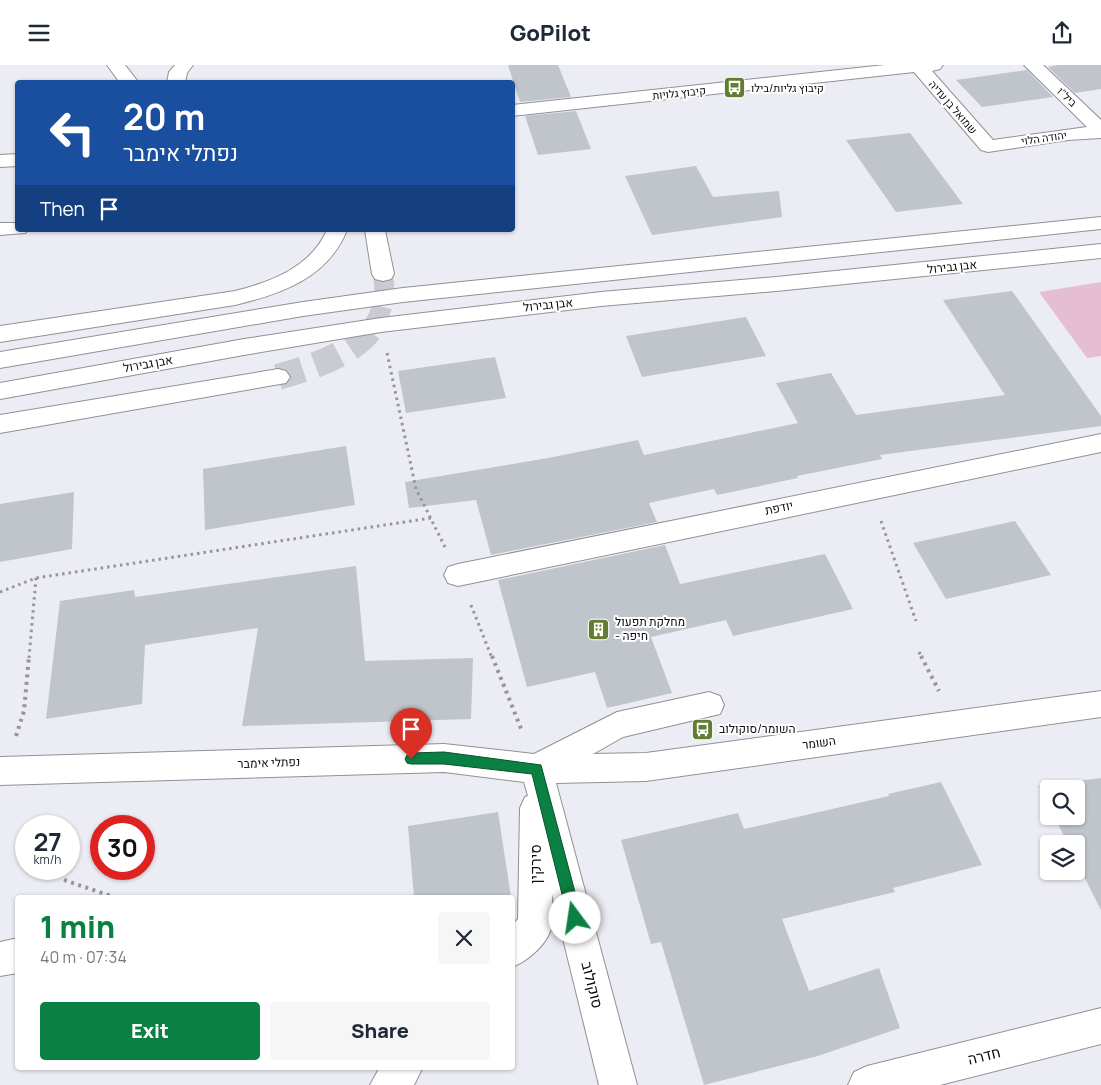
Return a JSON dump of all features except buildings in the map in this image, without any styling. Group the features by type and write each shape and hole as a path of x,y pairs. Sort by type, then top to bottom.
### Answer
{"street":[{"path":"116,65 128,80"},
{"path":"177,80 178,73 184,65"},
{"name":"ביל\"ו","path":"1033,65 1101,131"},
{"name":"קיבוץ גלויות","path":"515,111 926,66"},
{"name":"שמואל בן עדיה","path":"926,66 988,146"},
{"name":"יהודה הלוי","path":"988,146 1101,131"},
{"path":"0,161 15,160"},
{"path":"0,360 303,309 403,295 1101,223"},
{"path":"0,229 15,229"},
{"path":"0,334 235,298 264,291 293,279 317,261 336,232"},
{"path":"375,232 383,273"},
{"name":"אבן גבירול","path":"0,391 244,347 391,324 601,299 776,284 1101,251"},
{"path":"0,424 278,377"},
{"name":"יודפת","path":"458,575 1101,443"},
{"name":"השומר","path":"537,769 600,769 688,762 1101,704"},
{"path":"537,769 617,725 709,705"},
{"name":"נפתלי אימבר","path":"3,771 444,758 537,769"},
{"name":"סירקין","path":"515,947 536,926 537,769"},
{"name":"סוקולוב","path":"537,769 618,1085"},
{"path":"0,959 15,956"},
{"name":"חדרה","path":"866,1085 1101,1026"},
{"path":"389,1085 402,1070"}],"path":[{"path":"870,489 916,621"},
{"path":"0,592 36,578 431,518"},
{"path":"3,771 24,711 36,578"},
{"path":"919,652 956,723"},
{"path":"64,880 108,895"}],"shaded area":[{"path":"1101,282 1101,356 1087,358 1039,292"}],"tunnel":[{"path":"375,323 383,300 383,274"},
{"path":"278,377 318,364 344,352 356,344 375,323"}],"place":[{"name":"קיבוץ גליות/בילו","path":"735,88"},
{"name":"מחלקת תפעול - חיפה","path":"599,629"},
{"name":"השומר/סוקולוב","path":"703,729"}],"route":[{"path":"411,759 444,758 537,769 575,918"}]}
